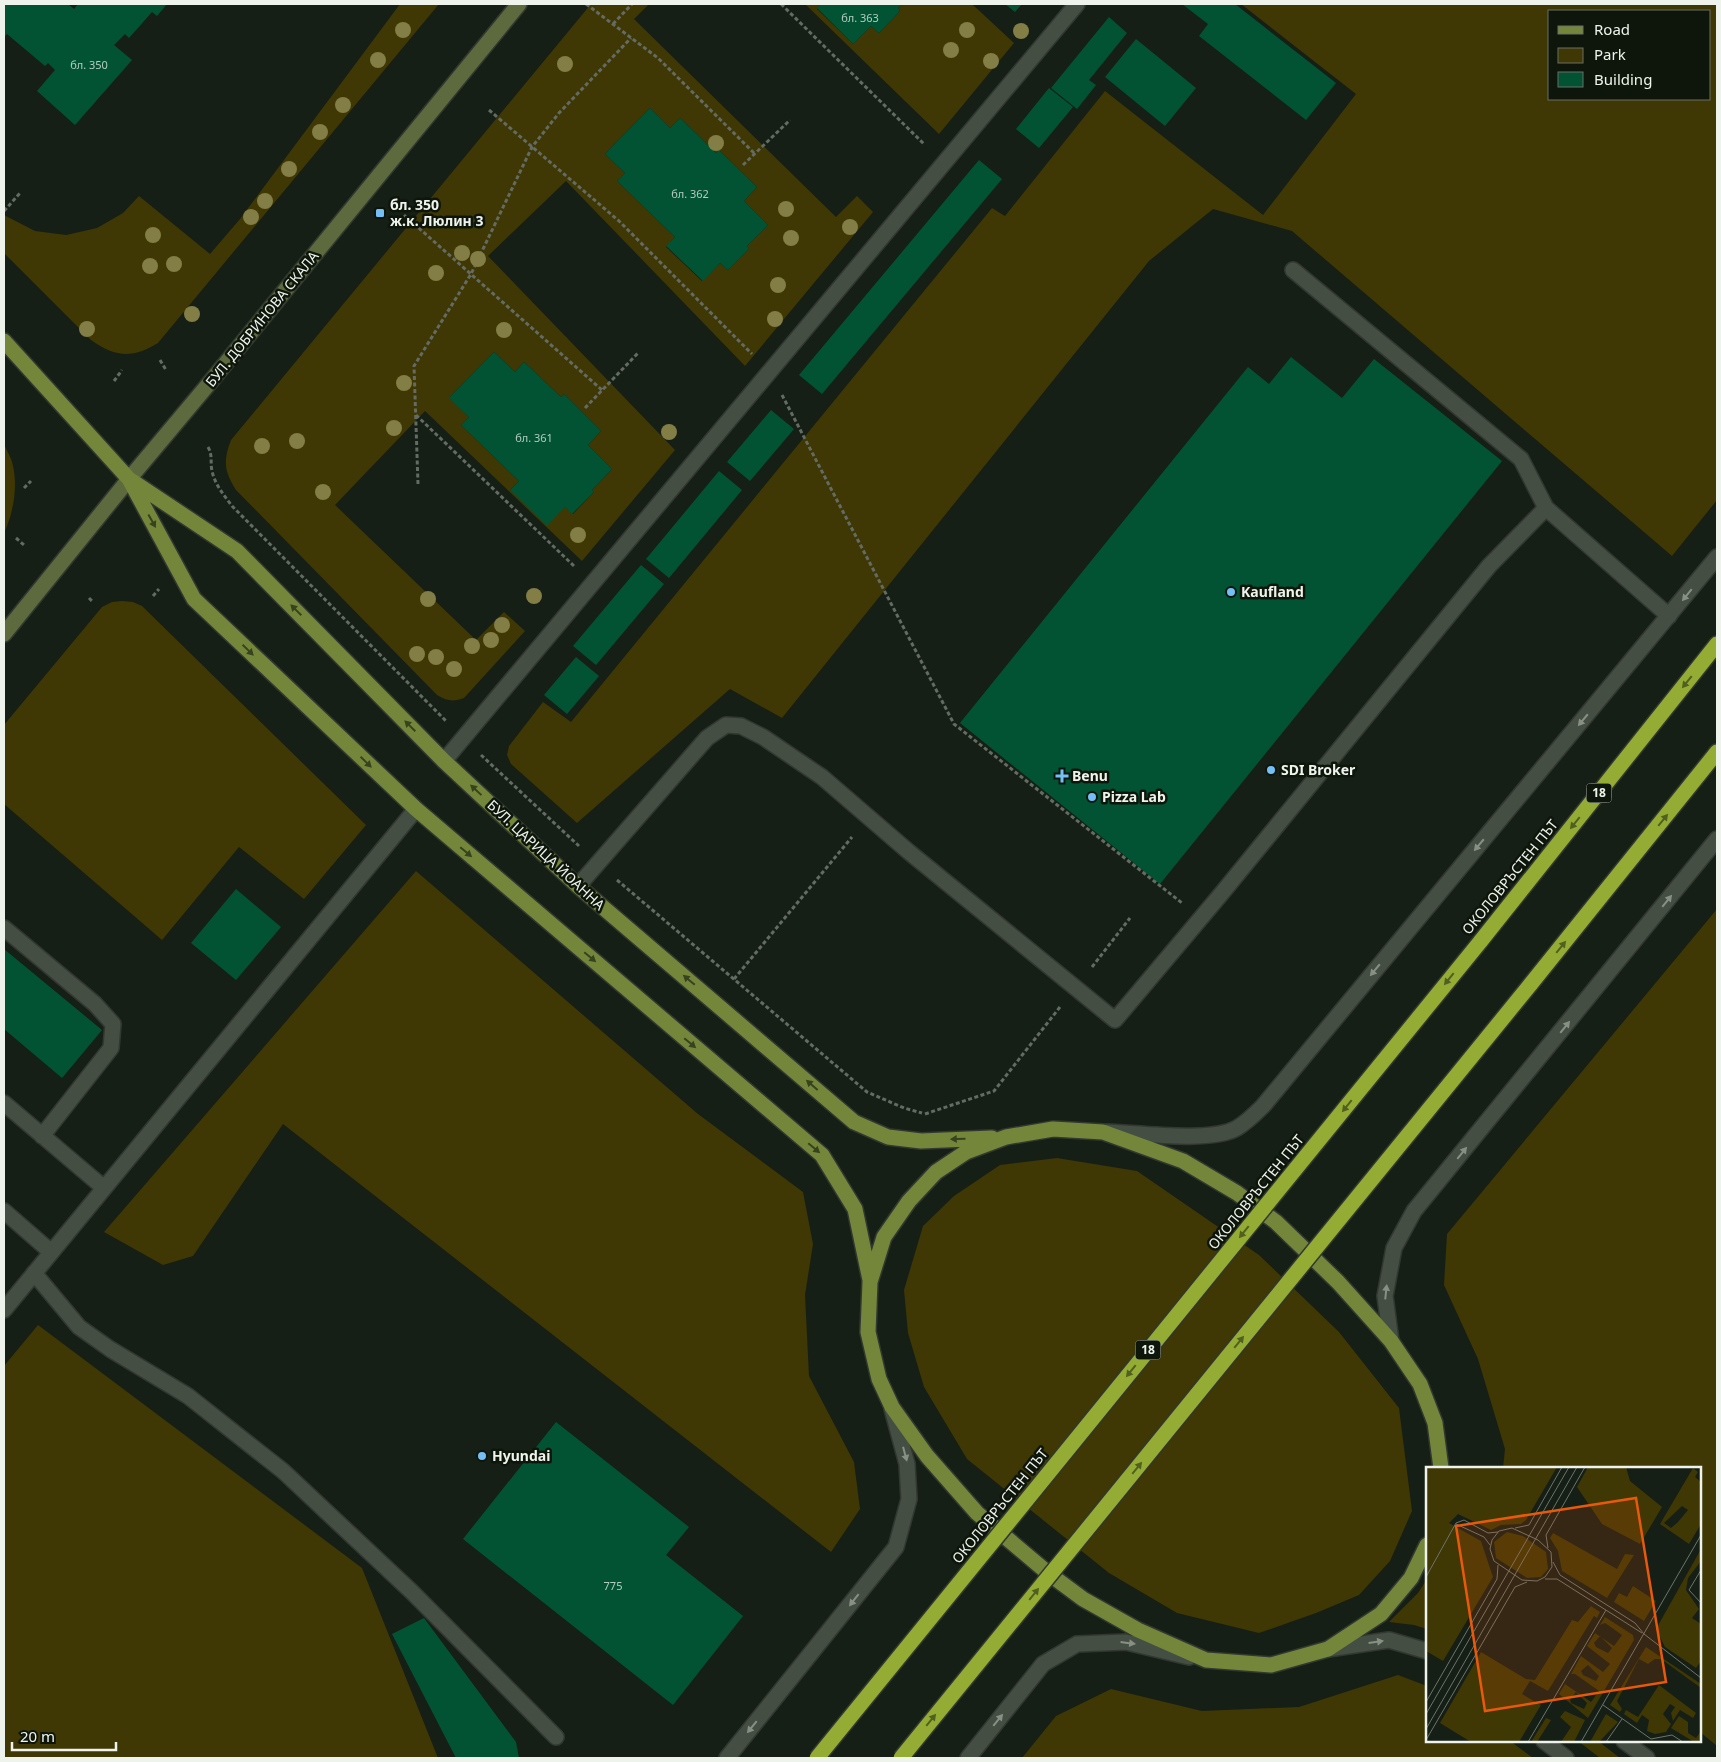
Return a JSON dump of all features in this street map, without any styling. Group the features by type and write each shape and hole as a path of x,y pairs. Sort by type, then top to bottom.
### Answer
{"highway":[{"name":"ОКОЛОВРЪСТЕН ПЪТ","path":"817,1758 1480,942 1717,644"},
{"path":"901,1758 1530,985 1717,752"}],"main road":[{"name":"БУЛ. ДОБРИНОВА СКАЛА","path":"4,634 519,4"},
{"name":"БУЛ. ЦАРИЦА ЙОАННА","path":"4,341 129,479 194,599 416,809 822,1155 855,1209 870,1282"},
{"name":"БУЛ. ЦАРИЦА ЙОАННА","path":"129,479 237,550 444,761 578,886 854,1122 888,1137 921,1141 1006,1137"},
{"path":"1426,1547 1410,1578 1381,1614 1328,1649 1271,1665 1206,1660 1138,1630 1082,1599 977,1514 927,1456 892,1407 879,1380 868,1332 870,1282 884,1237 909,1201 936,1172 966,1152 1006,1137 1052,1129 1103,1132 1183,1160 1237,1193 1276,1222 1338,1282 1391,1340 1420,1384 1435,1423 1441,1467"}],"street":[{"path":"444,761 1077,4"},
{"path":"1294,270 1522,460 1546,508 1669,616"},
{"path":"578,886 707,738 726,725 740,726 763,737 822,777 1115,1020 1489,566 1546,508"},
{"path":"1103,1132 1196,1136 1216,1135 1235,1129 1249,1120 1263,1106 1717,557"},
{"path":"4,1310 416,809"},
{"path":"1391,1340 1385,1296 1394,1248 1414,1211 1717,839"},
{"path":"4,928 95,1004 113,1024 111,1048 42,1136"},
{"path":"4,1103 104,1188"},
{"path":"4,1211 51,1252"},
{"path":"34,1273 79,1328 188,1396 283,1471 412,1592 556,1737"},
{"path":"727,1758 896,1547 909,1499 907,1464 892,1407"},
{"path":"1328,1649 1389,1640 1426,1651"},
{"path":"968,1758 1043,1664 1077,1644 1126,1642 1206,1660"},
{"path":"1545,1742 1566,1758"},
{"path":"1625,1742 1647,1758"}],"path":[{"path":"586,4 658,58 754,154"},
{"path":"613,24 632,4"},
{"path":"781,4 944,163"},
{"path":"418,484 414,366 471,274 532,147 559,113 631,38"},
{"path":"489,110 619,222 770,371 954,724 1201,917"},
{"path":"743,165 790,120"},
{"path":"4,211 20,193"},
{"path":"404,215 602,390"},
{"path":"585,408 639,352"},
{"path":"160,360 166,370"},
{"path":"114,380 122,370"},
{"path":"416,414 592,584"},
{"path":"208,447 212,454 211,470 219,489 232,506 464,738 598,864 867,1092 904,1108 934,1116"},
{"path":"24,488 31,480"},
{"path":"228,511 232,506"},
{"path":"16,538 24,545"},
{"path":"153,596 159,589"},
{"path":"734,979 868,817"},
{"path":"925,1114 994,1092"}],"green space":[{"path":"400,4 439,4 158,343 132,354 116,353 100,346 91,340 4,253 4,215 35,231 66,235 97,228 123,213 139,196 210,254 240,219"},
{"path":"591,4 649,4 634,19 836,217 857,196 873,212 745,366 566,181 488,256 675,450 582,561 425,411 335,505 476,640 504,612 525,631 464,698 450,700 437,695 236,490 226,466 231,440","holes":["650,108 670,128 680,118 716,153 720,151 757,187 744,201 768,225 747,246 749,249 728,270 720,263 702,281 666,247 675,237 617,181 625,173 605,154","494,352 515,372 524,362 561,397 564,394 601,431 588,445 612,469 573,514 565,507 510,490 519,481 461,425 469,417 450,397"]},
{"path":"805,4 821,4 817,9 853,44 871,26 879,33 900,11 898,8 903,4 972,4 1014,43 939,134"},
{"path":"1241,4 1717,4 1717,500 1672,556 1292,231 1213,209 1149,261 782,718 730,689 577,823 511,764 507,755 509,746 543,702 571,722 992,208 1005,216 1105,91 1263,215 1356,94"},
{"path":"4,444 11,458 15,492 10,518 4,533"},
{"path":"112,602 133,602 142,606 366,825 304,899 239,847 162,940 4,804 4,725 102,607"},
{"path":"416,871 698,1114 803,1192 813,1244 805,1295 809,1376 854,1462 860,1509 831,1552 283,1124 193,1256 163,1265 104,1232"},
{"path":"1717,909 1717,1746 1701,1733 1701,1467 1503,1467 1505,1449 1478,1359 1444,1285 1447,1234"},
{"path":"1057,1158 1137,1171 1259,1255 1339,1332 1399,1408 1412,1511 1390,1561 1359,1595 1316,1613 1259,1633 1177,1613 1109,1573 967,1459 924,1387 908,1333 904,1290 923,1226 954,1196 1000,1165"},
{"path":"38,1325 362,1568 438,1758 4,1758 4,1366"},
{"path":"1426,1581 1426,1629 1389,1622 1418,1593"},
{"path":"1398,1675 1426,1686 1426,1742 1511,1742 1533,1758 1022,1758 1056,1716 1111,1689 1202,1711 1299,1707"},
{"path":"1579,1742 1599,1742 1620,1758 1600,1758"}],"building":[{"path":"4,4 68,4 74,9 78,4 167,4 157,16 152,12 129,38 125,34 114,45 132,60 75,125 37,91 55,70 48,63 45,66 7,34 4,37"},
{"path":"821,4 903,4 898,8 900,11 879,33 871,26 853,44 817,8"},
{"path":"1005,4 1022,4 1015,12"},
{"path":"1182,4 1235,4 1336,83 1306,120 1199,36 1208,24"},
{"path":"1109,17 1127,33 1089,80 1096,85 1077,109 1051,88"},
{"path":"1136,39 1196,88 1165,126 1105,77"},
{"path":"1049,88 1073,107 1039,148 1016,129"},
{"path":"650,108 670,128 680,118 716,153 719,150 757,187 744,201 768,225 747,246 749,249 728,270 720,263 703,281 666,246 675,237 617,181 625,173 605,154"},
{"path":"979,160 1002,179 822,394 799,375"},
{"path":"494,352 515,372 524,362 561,397 564,394 601,431 588,445 612,469 592,490 594,492 572,514 565,507 547,526 510,490 519,481 461,425 469,417 449,398"},
{"name":"Kaufland","path":"1291,357 1342,398 1374,359 1502,461 1160,884 960,723 1248,367 1269,384"},
{"path":"771,410 794,429 750,481 727,462"},
{"path":"719,471 742,490 669,578 646,559"},
{"path":"641,565 664,584 596,665 573,646"},
{"path":"576,657 599,676 567,714 544,695"},
{"path":"236,889 281,927 236,980 191,943"},
{"path":"4,949 102,1030 62,1078 4,1029"},
{"path":"556,1422 689,1527 666,1555 743,1616 673,1705 463,1539"},
{"path":"424,1618 516,1742 519,1758 456,1758 392,1634"}],"place":[{"name":"бл. 350 ж.к. Люлин 3","path":"380,213"},
{"name":"Kaufland","path":"1231,592"},
{"name":"SDI Broker","path":"1271,770"},
{"name":"Benu","path":"1062,776"},
{"name":"Pizza Lab","path":"1092,797"},
{"name":"Hyundai","path":"482,1456"}]}
